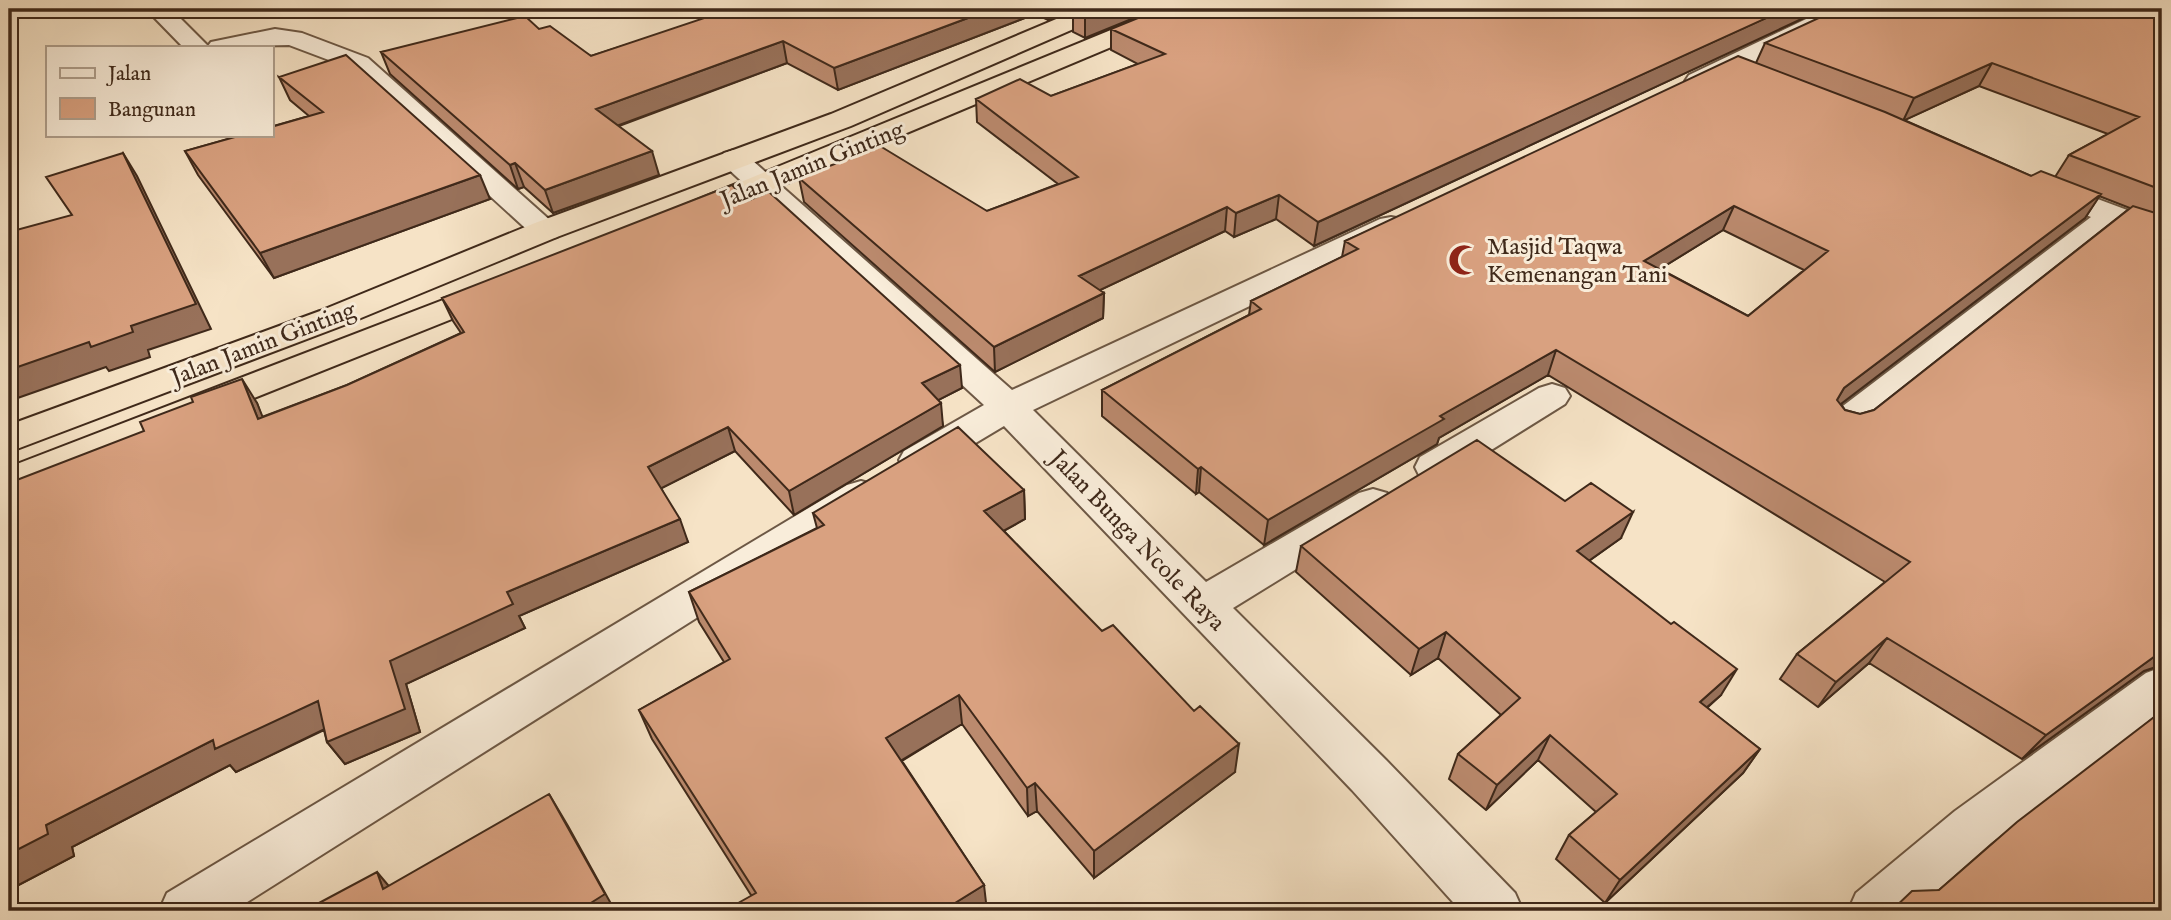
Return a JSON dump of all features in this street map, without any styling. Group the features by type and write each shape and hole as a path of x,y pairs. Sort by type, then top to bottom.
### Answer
{"highway":[{"name":"Jalan Jamin Ginting","path":"660,225 841,120 1100,9"},
{"name":"Jalan Jamin Ginting","path":"9,439 331,318 547,230 749,172 1182,9"},
{"name":"Jalan Jamin Ginting","path":"9,482 530,277"}],"street":[{"path":"158,9 196,46"},
{"path":"1666,96 1742,71 1812,23 1848,9"},
{"path":"1786,14 1812,23"},
{"path":"225,46 275,36 293,38 359,63 547,230"},
{"name":"Jalan Bunga Ncole Raya","path":"749,172 1008,407 1369,775 1496,911"},
{"path":"2023,180 2162,234"},
{"path":"1844,424 2112,215"},
{"path":"186,911 788,539 1008,407 1413,216"},
{"path":"1202,605 1552,396"},
{"path":"1875,911 1973,827 2162,686"}],"building":[{"path":"739,9 992,9 834,68 783,41 596,109 652,151 545,190 515,163 510,165 381,52 525,16 539,29 550,26 591,56 722,12 725,14"},
{"path":"1104,9 1085,16 1073,11"},
{"path":"1160,9 1786,9 1318,222 1279,195 1236,213 1227,207 1079,276 1104,293 994,347 799,178 880,146 987,211 1078,177 976,99 1020,79 1051,96 1165,54 1111,29"},
{"path":"1838,9 2162,9 2162,151 2157,154 2162,157 2162,190 2069,155 2139,117 1992,63 1914,98 1765,43"},
{"path":"346,55 480,175 260,253 185,151 238,136 273,136 273,126 323,112 279,77"},
{"path":"1738,56 1885,112 2031,176 2041,171 2101,194 1844,388 1837,400 1845,410 1860,414 1874,410 2133,206 2162,215 2162,651 2046,735 1887,638 1836,682 1797,654 1910,562 1556,350 1440,416 1444,419 1268,520 1201,467 1198,469 1102,390 1261,309 1251,301 1358,249 1345,241","holes":["1734,206 1828,251 1748,316 1644,261"]},
{"path":"123,153 196,304 131,326 133,332 91,347 89,342 9,370 9,232 72,215 46,177"},
{"path":"732,185 747,201 769,192 960,365 922,383 941,403 789,491 728,427 648,467 680,519 507,592 513,604 390,661 405,709 327,742 318,701 215,749 213,740 46,825 48,834 9,854 9,483 144,431 140,422 193,402 191,397 242,379 258,419 347,385 464,332 442,298"},
{"path":"958,427 1024,490 984,511 1102,631 1113,625 1194,711 1200,706 1239,744 1094,851 1035,783 1027,788 959,695 886,738 984,885 942,911 724,911 756,893 639,710 730,659 689,592 824,525 813,513"},
{"path":"1477,440 1565,501 1591,483 1633,512 1577,551 1671,624 1674,622 1737,669 1700,702 1760,749 1620,880 1569,835 1617,794 1550,735 1497,785 1458,754 1520,698 1446,632 1419,649 1301,546"},
{"path":"2162,711 2162,911 2155,911 2144,903 2137,911 1891,911 1912,891 1939,890 2017,822"},
{"path":"549,794 605,894 578,911 304,911 377,872 383,889"}],"place":[{"name":"Masjid Taqwa Kemenangan Tani","path":"1464,260"}]}
